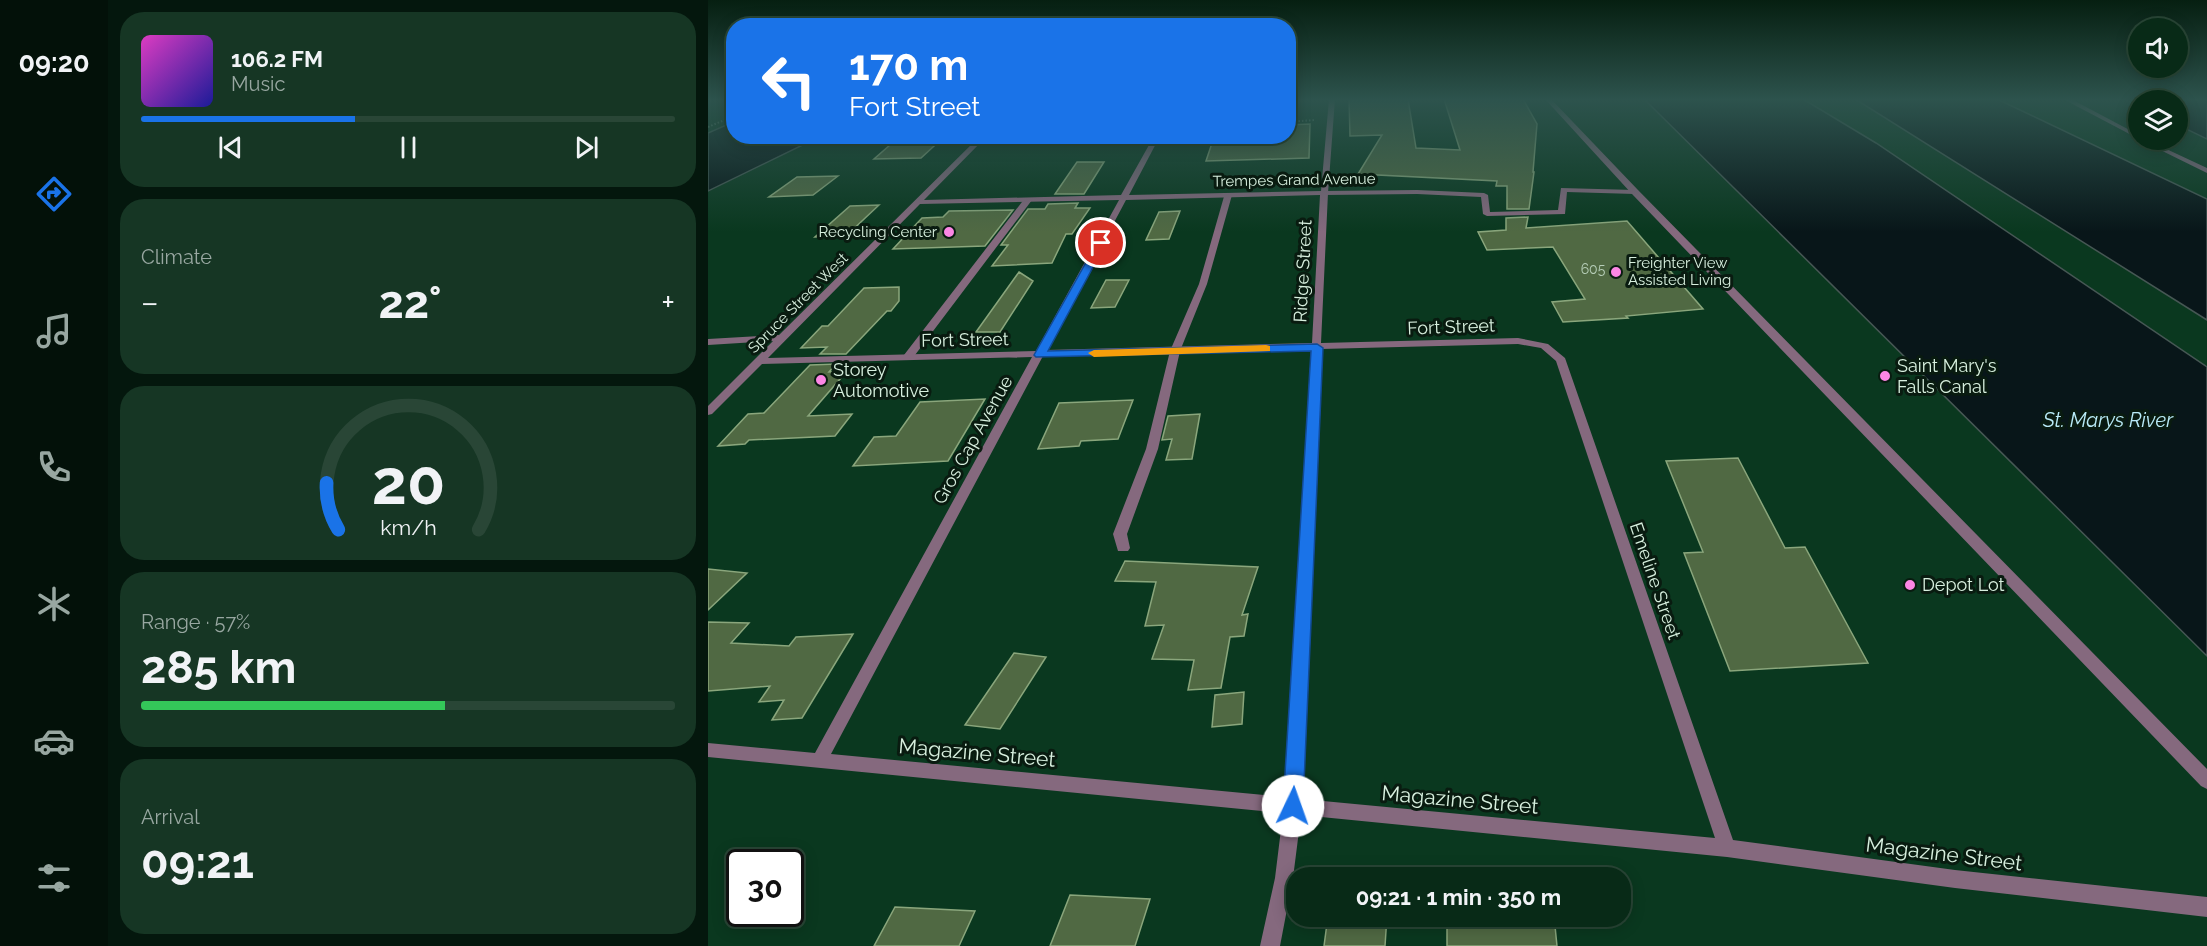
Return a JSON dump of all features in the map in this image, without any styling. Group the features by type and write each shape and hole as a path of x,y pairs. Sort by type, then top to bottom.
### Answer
{"street":[{"name":"Ridge Street","path":"1270,946 1284,878 1293,806 1328,143"},
{"path":"1589,143 2207,781"},
{"name":"Spruce Street West","path":"708,412 976,144"},
{"name":"Gros Cap Avenue","path":"819,761 1126,198 1153,144"},
{"path":"2164,150 2207,171"},
{"name":"Trempes Grand Avenue","path":"919,202 1417,192 1484,195 1487,214 1562,212 1564,190 1635,192"},
{"path":"1123,548 1120,534 1152,449 1175,351 1203,284 1228,195"},
{"path":"908,357 1028,201"},
{"path":"708,342 782,338"},
{"name":"Fort Street","path":"759,361 1531,342"},
{"name":"Emeline Street","path":"1531,342 1550,347 1561,360 1727,848"},
{"name":"Magazine Street","path":"708,750 1727,848 1955,879 2207,907"}],"water":[{"path":"708,143 805,144 708,191"},
{"name":"St. Marys River","path":"1689,143 1876,143 2207,367 2207,656"},
{"path":"1925,143 2090,143 2207,199 2207,320"}],"building":[{"path":"1309,143 1309,158 1206,161 1212,144"},
{"path":"1377,143 1415,143 1416,148 1460,150 1458,143 1535,143 1529,209 1507,209 1507,186 1496,186 1497,181 1358,174"},
{"path":"891,144 936,144 921,158 874,159"},
{"path":"1077,162 1104,162 1084,194 1055,194"},
{"path":"838,176 813,195 769,197 797,177"},
{"path":"1078,203 1075,208 1090,208 1072,234 1066,234 1052,263 992,266 1008,245 1001,245 1028,209 1045,209 1048,204"},
{"path":"879,205 846,236 815,237 850,206"},
{"name":"Recycling Center","path":"1013,210 985,246 893,249 922,218 943,217 949,211"},
{"path":"1180,211 1169,239 1146,240 1159,212"},
{"name":"Freighter View Assisted Living","path":"1528,217 1526,228 1627,221 1703,309 1626,316 1628,318 1563,322 1552,302 1585,299 1553,247 1487,250 1478,232 1506,230 1506,218"},
{"path":"1019,272 1033,281 1000,332 976,332"},
{"path":"1106,280 1129,280 1115,307 1091,308"},
{"path":"899,287 899,301 846,354 820,354 827,347 801,348 822,326 828,326 864,288"},
{"path":"836,364 829,372 847,371 808,416 852,414 835,436 749,440 745,444 718,446 748,414 764,413 810,365"},
{"path":"985,399 948,461 853,466 874,437 896,436 920,402"},
{"path":"1133,400 1118,439 1081,441 1079,446 1038,449 1059,403"},
{"path":"1200,414 1192,459 1166,460 1172,439 1162,440 1168,416"},
{"path":"1738,458 1785,548 1805,547 1868,663 1730,671 1684,553 1703,552 1666,461"},
{"path":"1125,561 1258,567 1242,615 1248,614 1244,636 1230,637 1221,688 1188,690 1194,660 1152,659 1164,625 1145,626 1156,582 1115,581"},
{"path":"708,569 747,573 708,610"},
{"path":"708,622 749,623 731,643 789,646 796,637 853,634 802,718 772,720 784,700 759,702 770,686 708,691"},
{"path":"1014,653 1046,657 1000,729 965,725"},
{"path":"1244,692 1242,724 1212,727 1215,695"},
{"path":"1070,895 1150,899 1135,946 1050,946"},
{"path":"895,907 975,911 959,946 874,946"},
{"path":"1327,927 1386,927 1385,946 1324,946"},
{"path":"1447,927 1555,927 1557,946 1447,946"}],"slow traffic":[{"path":"1094,353 1266,349"}],"place":[{"name":"Recycling Center","path":"949,232"},
{"name":"Freighter View Assisted Living","path":"1616,272"},
{"name":"Saint Mary's Falls Canal","path":"1885,376"},
{"name":"Storey Automotive","path":"821,380"},
{"name":"Depot Lot","path":"1910,585"}],"route":[{"path":"1101,243 1040,355 1317,348 1293,806"}]}
